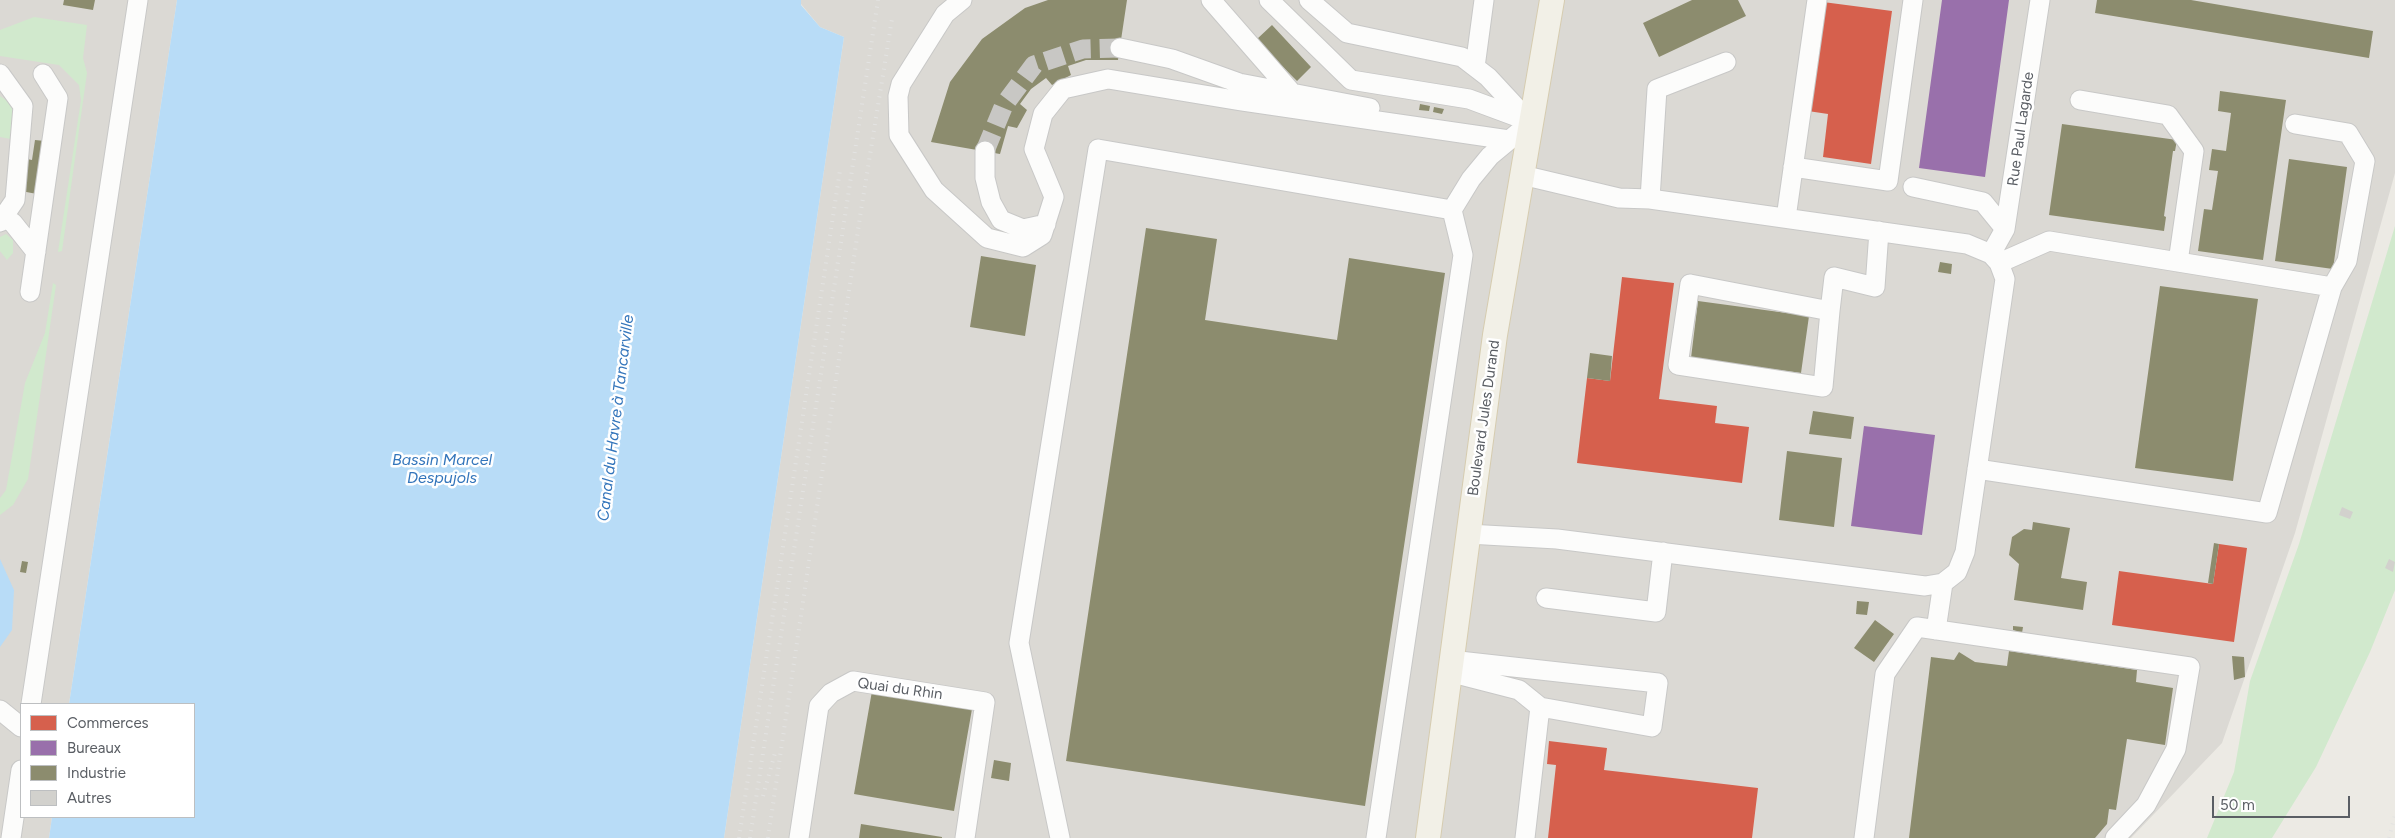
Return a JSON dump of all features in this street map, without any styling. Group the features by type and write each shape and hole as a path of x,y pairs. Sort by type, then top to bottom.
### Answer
{"main road":[{"name":"Boulevard Jules Durand","path":"1428,838 1495,334 1522,175 1520,131 1552,0"}],"street":[{"path":"31,703 138,0"},
{"path":"962,0 945,14 901,84 898,96 899,135 934,190 987,238 1023,247 1042,235 1054,197 1034,149 1043,114 1063,89 1108,79 1250,102 1520,131"},
{"path":"1211,0 1293,94"},
{"path":"1269,0 1351,80 1469,98 1520,131"},
{"path":"1310,0 1347,32 1462,57 1488,77 1520,131"},
{"path":"1475,67 1484,0"},
{"path":"1786,218 1817,0"},
{"path":"1793,167 1888,180 1913,0"},
{"name":"Rue Paul Lagarde","path":"1995,258 2005,229 2040,0"},
{"path":"1120,48 1172,59 1239,83 1413,115 1520,131"},
{"path":"1650,199 1657,89 1726,62"},
{"path":"0,74 23,106 15,200 2,219 13,223 36,252"},
{"path":"30,292 58,98 43,74"},
{"path":"2080,100 2168,115 2194,152 2178,262"},
{"path":"1977,469 2267,513 2332,288 2347,261 2365,161 2348,133 2295,124"},
{"path":"1376,838 1463,255 1452,210 1471,179 1490,156 1520,131"},
{"path":"1060,838 1018,643 1098,149 1452,210"},
{"path":"984,151 985,178 991,202 1001,220 1023,230 1046,224"},
{"path":"1468,534 1557,539 1925,586 1943,583 1956,572 1965,552 2005,279 1995,258 1967,244 1650,199 1619,198 1522,175"},
{"path":"1913,187 1983,202 2005,229"},
{"path":"1830,311 1690,284 1678,365 1823,387 1834,277 1875,287 1879,231"},
{"path":"1995,258 2049,241 2332,288"},
{"path":"1546,598 1656,612 1664,552"},
{"path":"1936,630 1943,583"},
{"path":"1864,838 1885,674 1917,627 2190,667 2176,749 2146,805 2115,838"},
{"path":"1450,666 1658,683 1652,727 1540,707 1519,690 1450,666"},
{"name":"Quai du Rhin","path":"799,838 819,706 831,693 853,681 985,702 965,838"},
{"path":"1525,838 1540,707"},
{"path":"0,710 20,726"},
{"path":"11,838 20,777"}],"shaded area":[{"path":"0,0 177,0 69,703 20,703 20,818 52,818 49,838 0,838"},
{"path":"801,0 2395,0 2395,173 2295,533 2222,743 2131,838 724,838 844,37 820,27 801,4"}],"green space":[{"path":"34,17 87,25 83,58 87,73 62,251 58,252 81,100 79,85 59,65 0,56 0,30"},
{"path":"0,96 13,105 16,140 0,137"},
{"path":"2395,226 2395,590 2370,652 2316,767 2272,838 2207,838 2234,772 2250,681 2299,544"},
{"path":"6,234 13,240 13,253 7,260 0,251 0,237"},
{"path":"53,283 56,285 28,479 13,505 0,515 0,498 6,490 25,383 45,333"}],"water":[{"name":"Bassin Marcel Despujols","path":"177,0 801,0 801,5 820,27 844,37 724,838 49,838 52,818 195,818 195,703 69,703"},
{"path":"0,559 14,590 12,630 0,647"}],"building: Commerces":[{"path":"1823,2 1892,11 1871,164 1823,157 1828,114 1808,111"},
{"path":"1622,277 1674,283 1659,399 1717,406 1715,423 1749,427 1742,483 1577,463 1587,378 1610,381"},
{"path":"2219,544 2247,548 2234,642 2112,625 2119,571 2213,584"},
{"path":"1549,741 1607,748 1604,770 1758,788 1752,838 1548,838 1556,765 1547,764"}],"building: Bureaux":[{"path":"1942,0 2009,0 1985,177 1919,168"},
{"path":"1864,426 1935,435 1922,535 1851,526"}],"building: Industrie":[{"path":"64,0 95,0 93,10 63,5"},
{"path":"1048,0 1127,0 1118,60 1086,60 1068,66 1071,75 1052,85 1046,78 1031,89 1020,104 1027,110 1017,128 1008,126 1000,154 931,142 950,82 982,39 1025,8"},
{"path":"1692,0 1738,0 1746,16 1659,57 1643,23"},
{"path":"2097,0 2191,0 2373,31 2369,58 2095,13"},
{"path":"1272,25 1311,67 1297,81 1256,40"},
{"path":"2220,91 2286,100 2263,260 2198,251 2204,209 2212,210 2218,171 2209,170 2212,149 2226,151 2231,113 2218,111"},
{"path":"1420,104 1430,106 1429,111 1419,110"},
{"path":"1434,107 1444,109 1442,114 1433,112"},
{"path":"2062,124 2177,140 2175,151 2173,151 2164,216 2166,217 2164,231 2049,215"},
{"path":"35,140 45,141 37,194 21,191 27,159 32,160"},
{"path":"2289,159 2347,167 2333,269 2275,261"},
{"path":"1146,228 1217,239 1205,320 1337,340 1349,258 1445,273 1365,806 1066,761"},
{"path":"981,256 1036,265 1025,336 970,327"},
{"path":"1940,262 1952,264 1951,274 1938,272"},
{"path":"2160,286 2258,299 2233,481 2135,468"},
{"path":"1698,301 1809,316 1801,373 1691,358"},
{"path":"1590,353 1612,356 1610,381 1587,378"},
{"path":"1813,411 1854,417 1851,439 1809,434"},
{"path":"1787,451 1842,458 1834,527 1779,520"},
{"path":"2033,522 2070,528 2061,578 2087,582 2083,610 2014,600 2019,564 2009,555 2012,537 2024,529 2032,530"},
{"path":"2214,543 2219,544 2213,584 2208,583"},
{"path":"22,561 28,562 26,573 20,572"},
{"path":"1857,601 1869,602 1867,615 1856,614"},
{"path":"1875,620 1894,634 1874,662 1854,648"},
{"path":"2013,626 2023,627 2022,633 2013,630"},
{"path":"2009,651 2137,670 2136,682 2173,688 2165,745 2127,739 2116,810 2109,809 2107,824 2095,838 1909,838 1931,657 1954,660 1959,652 1975,662 2007,666"},
{"path":"2232,656 2244,657 2245,677 2234,680"},
{"path":"872,691 972,709 954,811 854,794"},
{"path":"994,760 1011,763 1009,781 991,778"},
{"path":"861,824 942,837 942,838 859,838"}],"building: Autres":[{"path":"2342,507 2353,512 2350,519 2339,515"},
{"path":"2389,559 2395,562 2393,572 2385,568"}],"tunnel":[{"path":"985,151 1004,105 1034,65 1083,49 1120,48"}],"railway":[{"path":"750,838 878,0"},
{"path":"768,838 860,217 892,19"},
{"path":"739,838 840,170"},
{"path":"763,796 775,753"},
{"path":"2389,838 2395,815"}],"water label":[{"name":"Canal du Havre à Tancarville","path":"616,418"}]}
